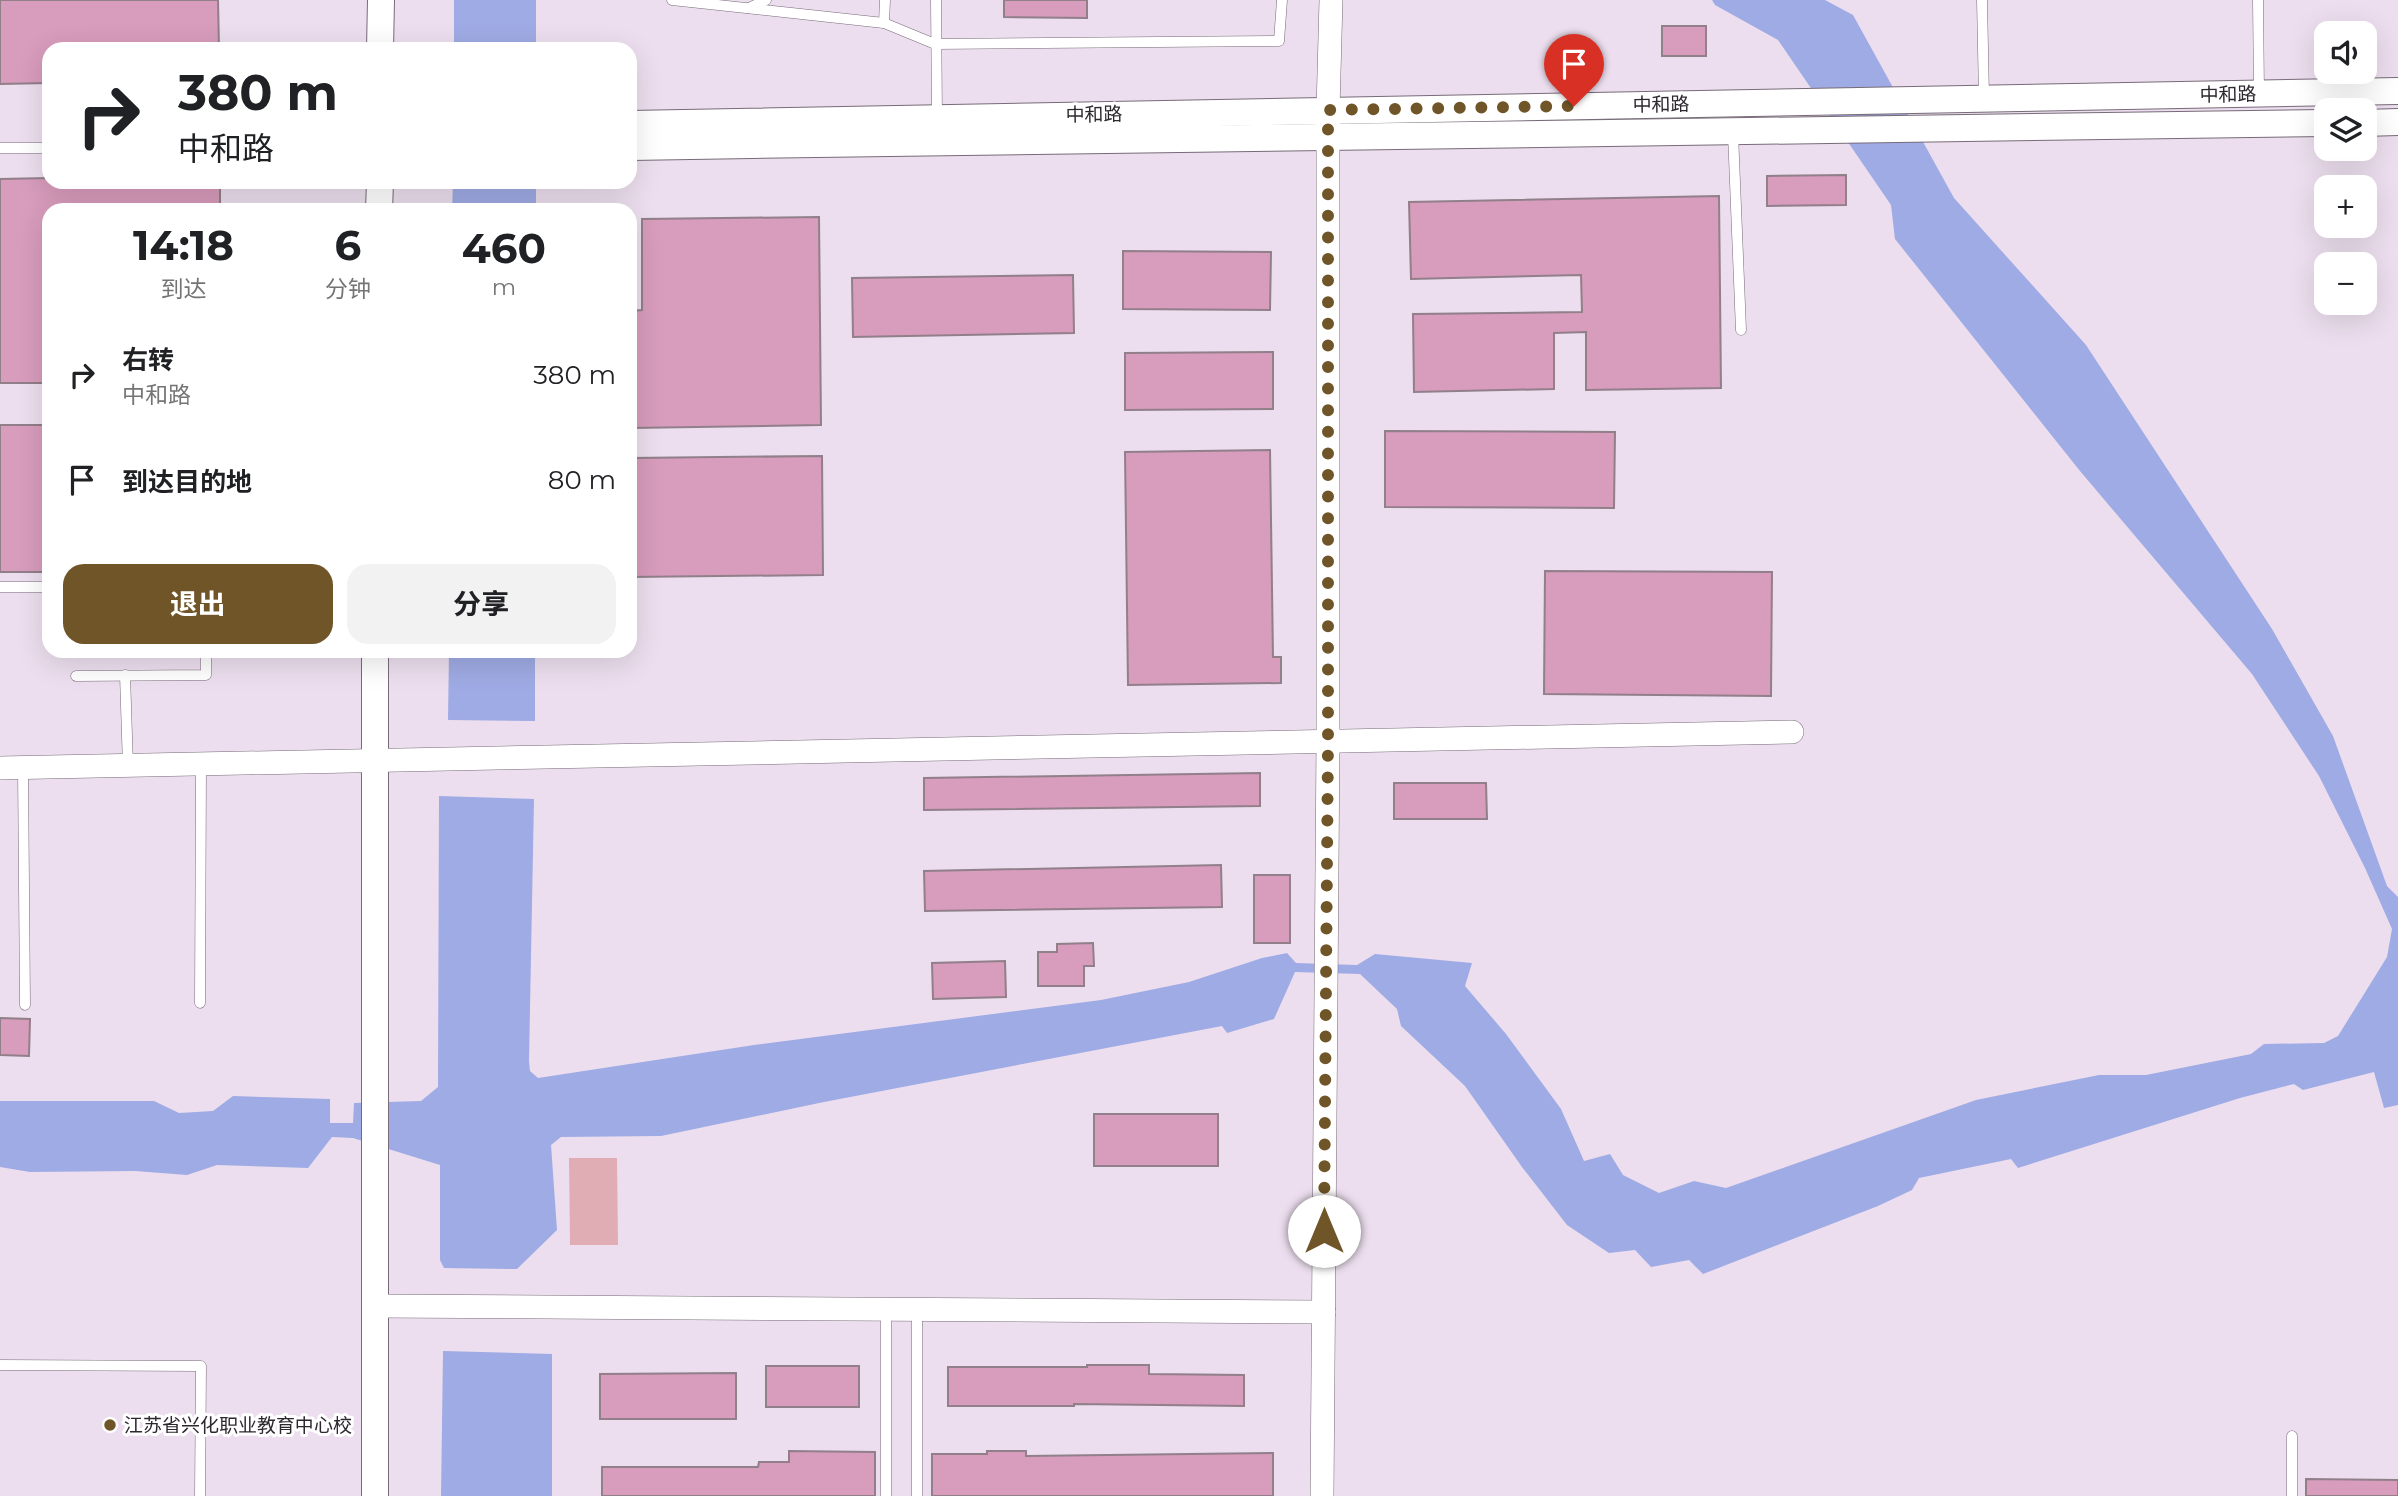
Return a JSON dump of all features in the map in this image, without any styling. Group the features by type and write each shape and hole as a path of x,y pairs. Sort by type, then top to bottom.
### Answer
{"main road":[{"path":"380,0 380,42"},
{"name":"中和路","path":"637,147 1984,99 2398,91"},
{"name":"中和路","path":"637,124 936,117 1733,133 2314,123"},
{"path":"2377,123 2398,122"},
{"path":"375,658 375,1496"}],"street":[{"path":"1322,1496 1328,741 1328,123 1331,0"},
{"path":"11,768 1793,732"},
{"path":"375,1306 1324,1312"}],"lane":[{"path":"672,0 884,23 935,44 1279,41 1282,0"},
{"path":"748,8 766,0"},
{"path":"884,23 885,0"},
{"path":"936,0 936,117"},
{"path":"1982,0 1984,99"},
{"path":"2258,0 2259,94"},
{"path":"1733,133 1741,330"},
{"path":"0,148 42,148"},
{"path":"0,587 42,587"},
{"path":"76,676 206,675 206,658"},
{"path":"125,675 128,766"},
{"path":"200,1003 201,765"},
{"path":"11,768 25,1005"},
{"path":"886,1309 886,1496"},
{"path":"917,1310 917,1496"},
{"path":"0,1365 201,1366 200,1496"},
{"path":"2291,1496 2292,1436"}],"shaded area":[{"path":"569,1158 617,1158 618,1245 570,1245"}],"water":[{"path":"454,0 536,0 536,42 454,42"},
{"path":"1712,0 1825,0 1853,15 1954,198 2086,345 2272,629 2333,736 2387,886 2398,897 2398,1105 2384,1108 2374,1072 2303,1090 2294,1084 2240,1098 2018,1168 2011,1159 1919,1178 1912,1190 1878,1206 1703,1274 1689,1260 1651,1267 1635,1250 1609,1253 1567,1225 1465,1086 1401,1026 1397,1009 1360,974 1295,972 1274,1019 1227,1033 1222,1026 661,1136 561,1137 551,1145 557,1230 517,1269 444,1268 440,1260 440,1165 353,1138 332,1137 308,1168 217,1165 187,1175 135,1171 30,1172 0,1167 0,1101 154,1101 179,1113 213,1111 233,1096 330,1099 330,1123 353,1123 354,1103 421,1101 438,1087 439,796 534,799 529,1061 530,1071 538,1078 754,1045 1101,1000 1189,982 1262,958 1287,953 1296,963 1357,965 1375,954 1472,963 1465,986 1506,1034 1561,1109 1584,1161 1610,1154 1623,1175 1659,1193 1694,1181 1726,1188 1976,1100 2099,1075 2146,1075 2251,1054 2264,1044 2324,1043 2338,1036 2387,957 2392,929 2319,776 2252,674 2080,471 1895,239 1891,205 1778,40 1715,5"},
{"path":"453,189 536,189 536,203 452,203"},
{"path":"449,658 535,658 535,721 448,720"},
{"path":"443,1351 552,1354 552,1496 441,1496"}],"building":[{"path":"0,0 218,0 219,42 42,42 42,83 0,84"},
{"path":"1004,0 1087,0 1087,18 1004,17"},
{"path":"1662,26 1706,26 1706,56 1662,56"},
{"path":"1846,175 1846,205 1767,206 1767,176"},
{"path":"42,178 42,189 220,189 220,203 42,203 42,383 0,383 0,179"},
{"path":"1719,196 1721,388 1586,390 1586,332 1554,333 1554,389 1414,392 1413,314 1582,312 1581,275 1411,279 1409,202"},
{"path":"819,217 821,425 637,428 637,310 642,310 642,219"},
{"path":"1123,251 1271,252 1270,310 1123,309"},
{"path":"1073,275 1074,333 853,337 852,278"},
{"path":"1273,352 1273,409 1125,410 1125,353"},
{"path":"0,425 42,425 42,572 0,572"},
{"path":"1385,431 1615,432 1614,508 1385,507"},
{"path":"1270,450 1273,657 1281,657 1281,683 1128,685 1125,452"},
{"path":"822,456 823,575 637,577 637,458"},
{"path":"1545,571 1772,572 1771,696 1544,694"},
{"path":"1260,773 1260,806 924,810 924,778"},
{"path":"1394,783 1486,783 1487,819 1394,819"},
{"path":"1221,865 1222,907 925,911 924,871"},
{"path":"1254,875 1290,875 1290,943 1254,943"},
{"path":"1093,943 1094,966 1084,966 1084,986 1038,986 1038,952 1057,952 1057,944"},
{"path":"1005,961 1006,997 933,999 932,963"},
{"path":"0,1018 30,1019 29,1056 0,1055"},
{"path":"1094,1114 1218,1114 1218,1166 1094,1166"},
{"path":"1149,1365 1149,1374 1244,1375 1244,1406 948,1406 948,1367"},
{"path":"766,1366 859,1366 859,1407 766,1407"},
{"path":"736,1373 736,1419 600,1419 600,1374"},
{"path":"789,1451 875,1452 875,1496 602,1496 602,1467 758,1467 759,1462 789,1462"},
{"path":"987,1451 1026,1451 1026,1456 1273,1453 1273,1496 932,1496 932,1454 987,1454"},
{"path":"2306,1479 2398,1480 2398,1496 2306,1496"}],"place":[{"name":"江苏省兴化职业教育中心校","path":"110,1425"}],"route":[{"path":"1324,1231 1328,741 1328,110 1574,106"}]}
